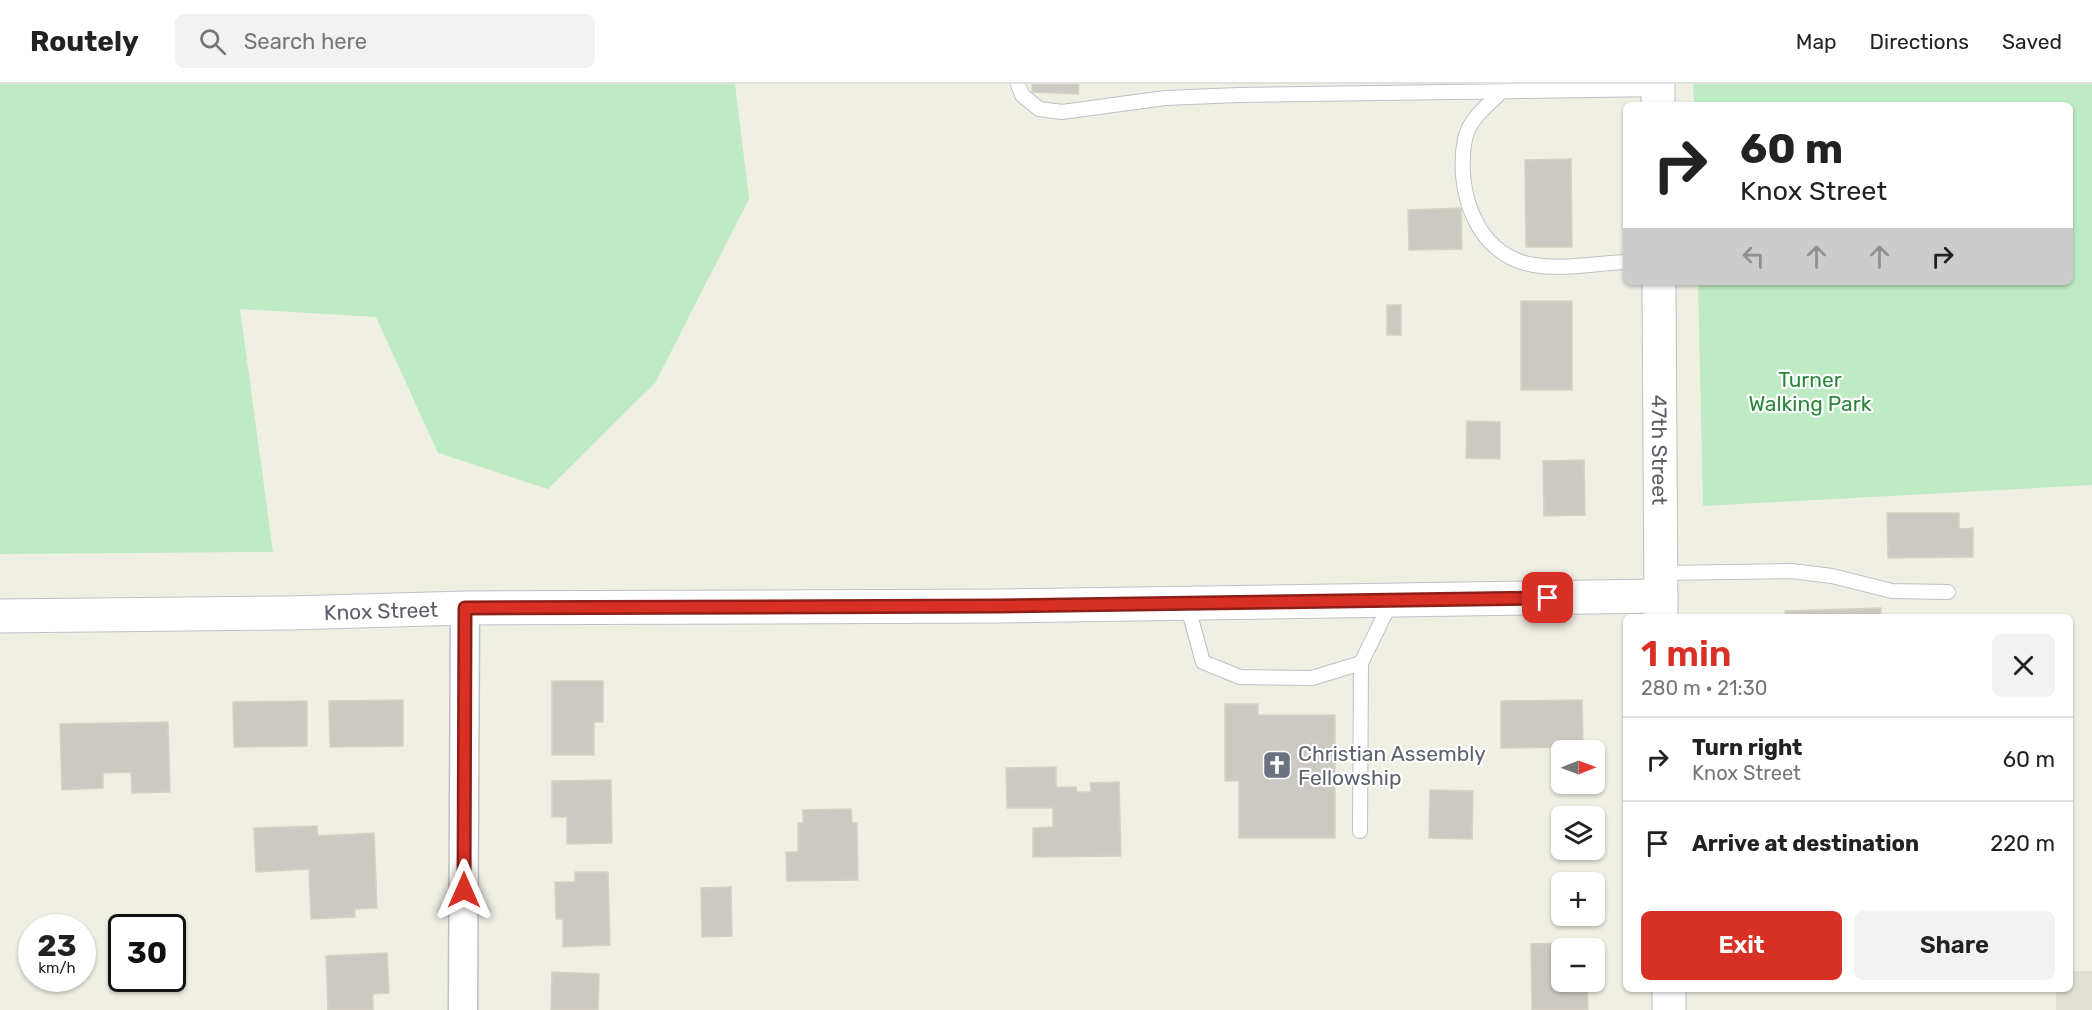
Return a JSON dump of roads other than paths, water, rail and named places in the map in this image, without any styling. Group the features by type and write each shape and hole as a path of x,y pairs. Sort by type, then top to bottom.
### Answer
{"street":[{"name":"47th Street","path":"1659,285 1661,595"},
{"name":"Knox Street","path":"0,616 465,608 1186,603 1661,595"},
{"path":"463,1010 465,608"},
{"path":"1669,992 1669,1010"}],"lane":[{"path":"1018,84 1022,95 1039,109 1062,112 1165,98 1239,95 1658,93"},
{"path":"1225,84 1239,95"},
{"path":"1500,92 1474,119 1465,138 1463,180 1467,204 1478,228 1494,245 1534,265 1623,262"},
{"path":"1661,595 1791,571 1832,576 1892,591 1948,592"},
{"path":"1360,831 1361,663 1392,600"},
{"path":"1186,603 1203,662 1239,677 1312,678 1361,663"}],"place":[{"name":"Christian Assembly Fellowship","path":"1277,765"}],"park label":[{"name":"Turner Walking Park","path":"1810,391"}]}
